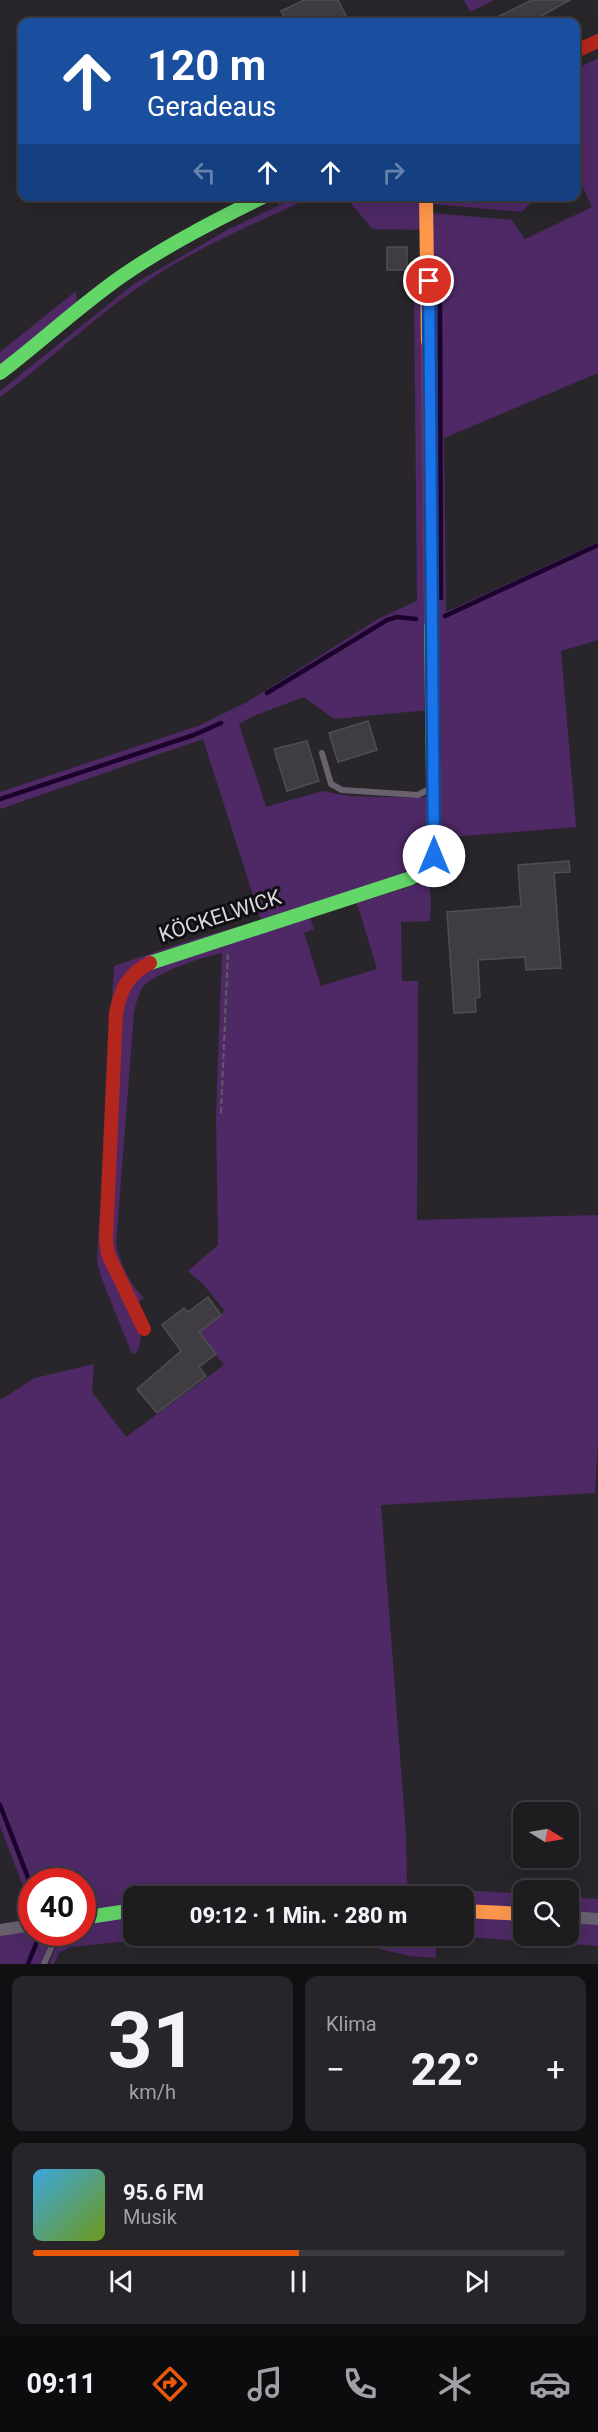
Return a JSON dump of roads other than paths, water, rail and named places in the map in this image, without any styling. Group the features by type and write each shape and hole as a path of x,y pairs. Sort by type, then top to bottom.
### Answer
{"street":[{"path":"580,49 598,41"},
{"path":"0,373 54,328 140,264 181,238 269,201"},
{"name":"KÖCKELWICK","path":"144,1329 108,1254 106,1240 116,1013 120,992 128,976 159,958 422,873 430,865 434,856 426,201"},
{"path":"96,1916 123,1912"},
{"path":"474,1912 513,1913"},
{"path":"579,1918 598,1919"},
{"path":"0,1930 18,1927"}],"lane":[{"path":"322,753 330,784 342,790 418,795 434,786"},
{"path":"44,1964 51,1946"}],"waterway":[{"path":"440,300 441,598"},
{"path":"445,616 598,545"},
{"path":"267,693 387,620 397,617 416,619"},
{"path":"0,799 194,735 221,723"},
{"path":"0,1805 24,1868"},
{"path":"28,1964 35,1946"}]}
